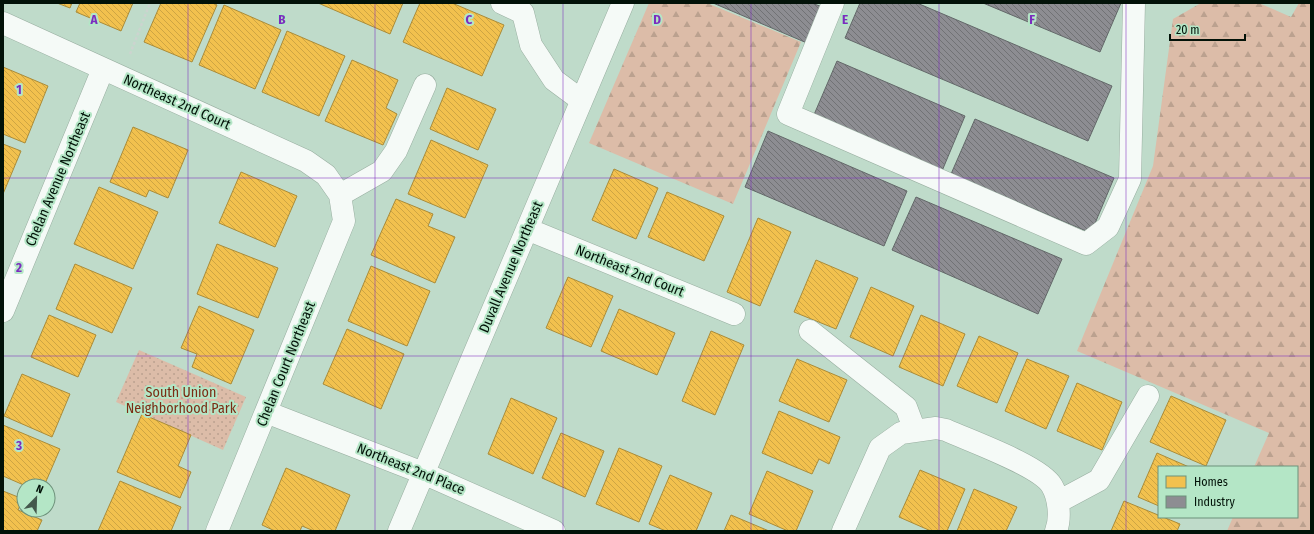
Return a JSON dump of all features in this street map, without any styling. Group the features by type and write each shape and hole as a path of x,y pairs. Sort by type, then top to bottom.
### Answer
{"street":[{"path":"502,3 523,13 531,45 554,80 581,100"},
{"name":"Duvall Avenue Northeast","path":"399,531 623,3"},
{"path":"833,3 788,114 1086,244 1108,227 1130,179 1134,3"},
{"name":"Northeast 2nd Court","path":"3,23 306,161 326,175 340,195"},
{"name":"Chelan Avenue Northeast","path":"3,311 112,73"},
{"path":"340,195 382,171 396,151 425,84"},
{"name":"Chelan Court Northeast","path":"218,531 344,221 340,195"},
{"name":"Northeast 2nd Court","path":"527,229 734,314"},
{"path":"810,331 906,407 915,431"},
{"path":"1058,502 1099,480 1148,396"},
{"name":"Northeast 2nd Place","path":"266,412 423,473 554,531"},
{"path":"844,531 880,448 901,433 936,428 946,430 1033,469 1052,485 1058,502 1058,526 1056,531"}],"path":[{"path":"112,73 150,3"}],"green space":[{"path":"649,3 707,3 801,42 733,204 589,143"},
{"path":"1201,3 1259,3 1291,17 1299,3 1311,3 1311,531 1227,531 1233,518 1298,518 1298,466 1254,466 1269,433 1077,351 1153,166 1173,19"},
{"name":"South Union Neighborhood Park","path":"139,350 246,397 223,450 116,402"}],"building: Homes":[{"path":"57,3 72,3 70,8"},
{"path":"80,3 133,3 121,31 76,12"},
{"path":"161,3 213,3 217,5 192,62 144,42"},
{"path":"318,3 403,3 390,34"},
{"path":"420,3 452,3 504,25 482,76 403,42"},
{"path":"224,5 281,30 255,89 199,65"},
{"path":"287,31 345,56 319,116 262,92"},
{"path":"352,60 398,80 386,108 397,114 383,145 325,121"},
{"path":"3,67 48,86 25,143 3,134"},
{"path":"447,88 496,109 478,150 430,129"},
{"path":"133,127 188,150 168,198 149,190 146,197 110,182"},
{"path":"431,140 488,165 465,218 408,194"},
{"path":"3,144 21,151 3,194"},
{"path":"614,169 658,188 636,239 592,220"},
{"path":"241,172 297,196 275,247 219,223"},
{"path":"99,187 158,212 133,269 74,244"},
{"path":"667,192 724,216 704,261 648,237"},
{"path":"396,199 433,214 428,226 455,237 435,283 371,255"},
{"path":"758,218 791,232 760,306 727,292"},
{"path":"217,244 278,268 258,318 197,294"},
{"path":"816,260 858,278 836,329 794,312"},
{"path":"75,264 132,288 112,333 56,309"},
{"path":"371,266 430,291 407,346 348,321"},
{"path":"568,277 613,296 591,347 546,328"},
{"path":"871,287 914,306 893,356 850,337"},
{"path":"199,306 254,330 231,384 192,367 197,354 181,348"},
{"path":"619,309 675,333 657,375 601,351"},
{"path":"49,315 96,335 78,377 31,357"},
{"path":"921,315 965,334 943,386 899,367"},
{"path":"347,329 404,354 381,409 323,384"},
{"path":"711,331 744,345 715,415 682,401"},
{"path":"979,336 1018,353 997,403 957,386"},
{"path":"797,359 847,380 829,422 779,401"},
{"path":"1027,359 1069,376 1046,429 1005,411"},
{"path":"22,374 70,394 52,437 4,416"},
{"path":"1077,383 1122,402 1102,450 1057,431"},
{"path":"1171,396 1226,420 1206,466 1150,442"},
{"path":"511,398 557,418 533,474 488,454"},
{"path":"779,411 840,437 829,464 819,459 812,474 762,453"},
{"path":"142,414 191,435 178,466 191,472 180,498 117,472"},
{"path":"3,425 60,449 47,478 16,478 16,482 3,476"},
{"path":"561,433 604,451 585,497 542,478"},
{"path":"619,448 662,466 639,522 596,504"},
{"path":"1157,453 1187,466 1158,466 1158,506 1138,497"},
{"path":"286,468 350,495 335,531 314,531 302,526 300,531 275,531 262,525"},
{"path":"920,470 965,489 947,531 931,531 899,517"},
{"path":"767,471 813,491 796,531 788,531 749,514"},
{"path":"670,475 712,493 696,531 666,531 649,524"},
{"path":"120,481 181,507 171,531 98,531"},
{"path":"974,489 1017,507 1006,531 957,531"},
{"path":"3,491 16,496 16,518 37,518 42,520 37,531 3,531"},
{"path":"1124,501 1158,515 1158,518 1165,518 1180,524 1177,531 1111,531"},
{"path":"731,515 769,531 724,531"}],"building: Industry":[{"path":"713,3 812,3 822,7 807,43"},
{"path":"860,3 917,3 1112,86 1088,141 845,38"},
{"path":"983,3 1121,3 1100,52"},
{"path":"837,61 965,116 942,171 813,117"},
{"path":"975,119 1114,178 1091,233 951,174"},
{"path":"768,131 907,191 884,246 745,187"},
{"path":"916,197 1062,259 1038,314 892,250"}]}
